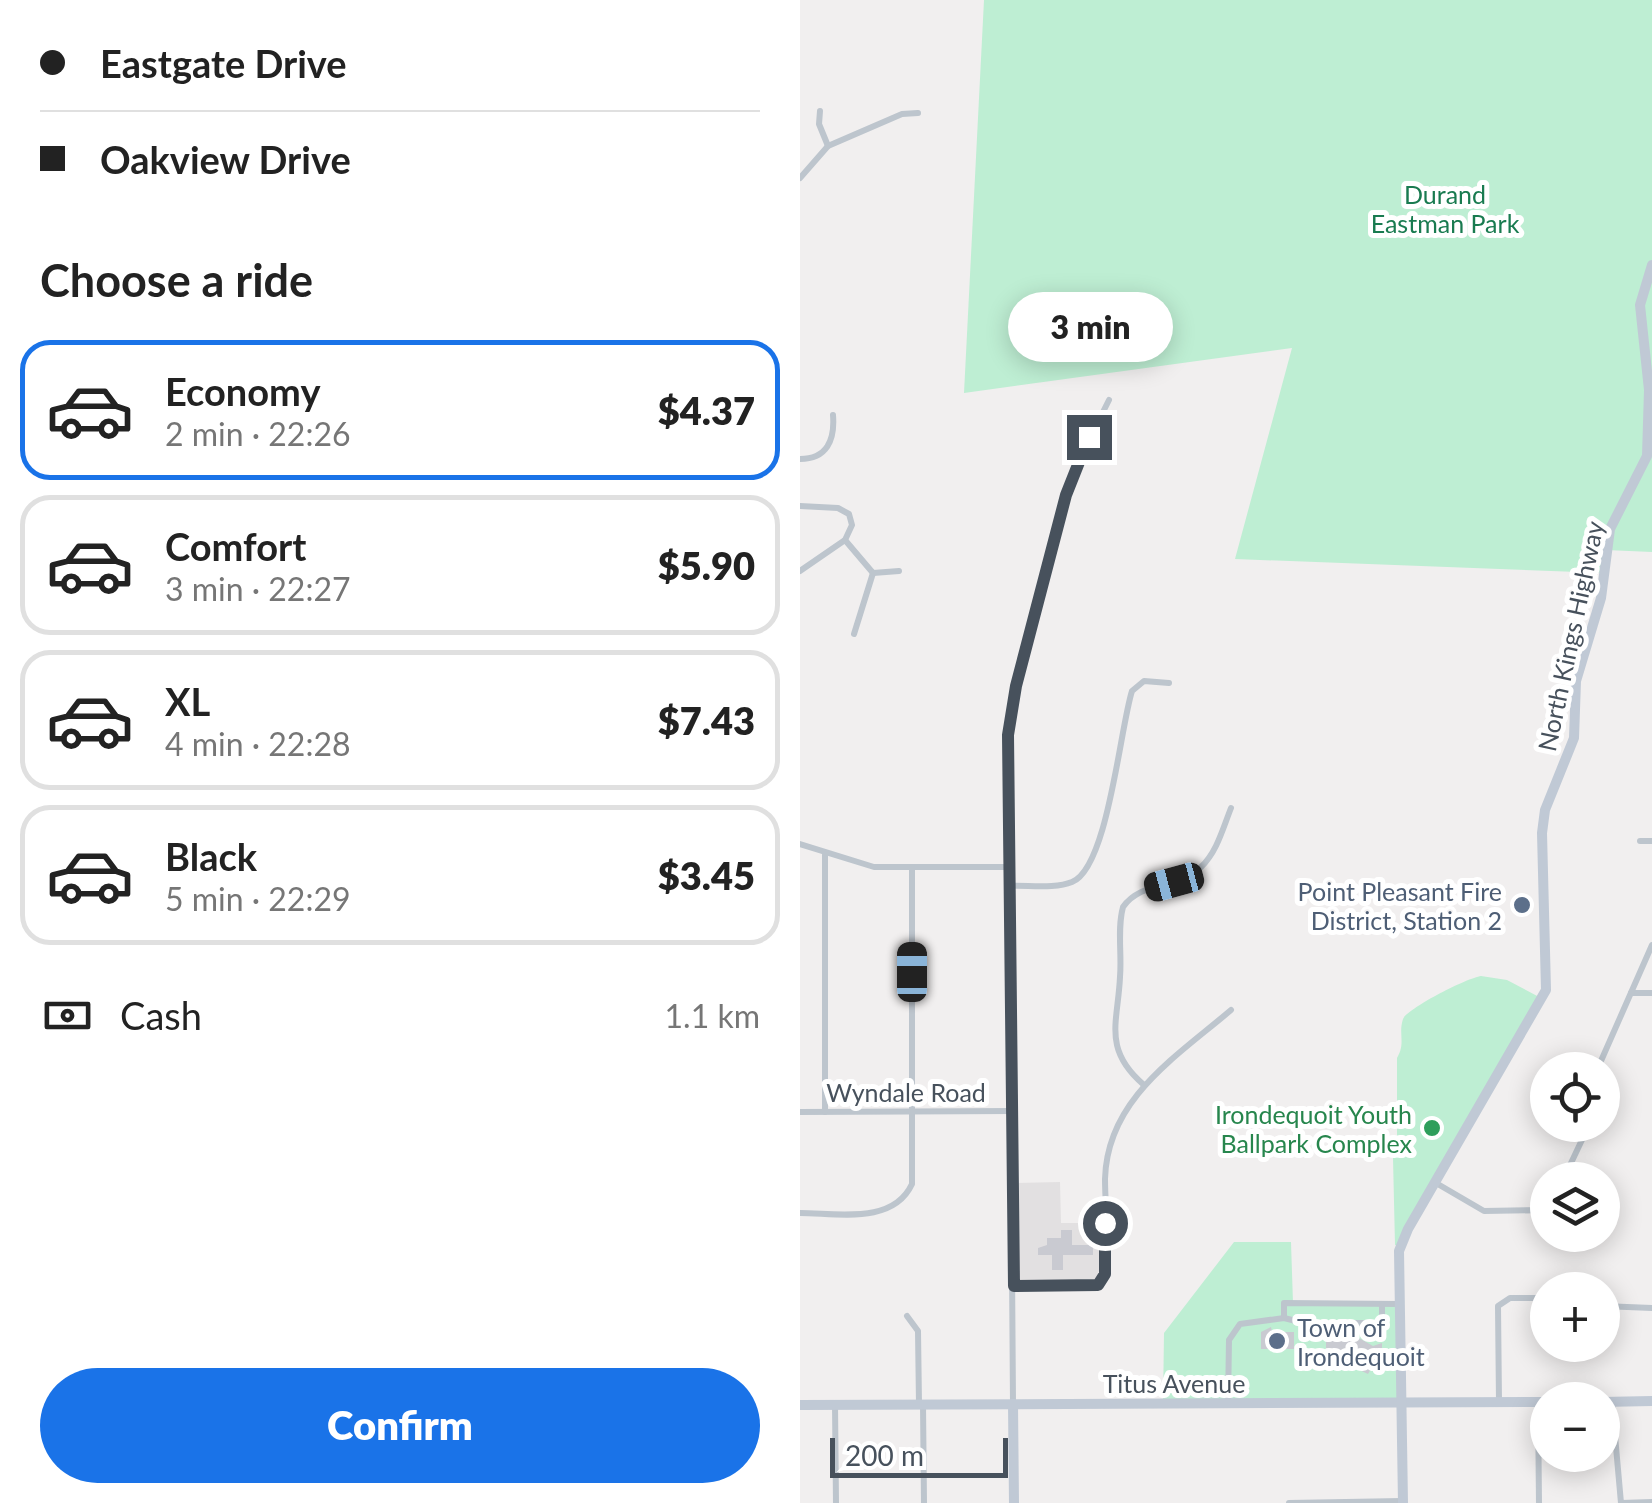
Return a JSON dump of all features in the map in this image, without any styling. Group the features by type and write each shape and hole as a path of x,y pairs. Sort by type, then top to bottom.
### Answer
{"street":[{"path":"820,111 819,124 828,146"},
{"path":"800,178 828,146 902,114 918,113"},
{"name":"North Kings Highway","path":"1403,1502 1400,1246 1546,990 1542,834 1545,810 1574,738 1576,681 1601,598 1610,529 1647,456 1650,390 1640,305 1652,265"},
{"path":"1014,1503 1013,1111 1006,772 1016,686 1072,474 1109,400"},
{"path":"800,459 813,459 827,450 834,429 833,416"},
{"path":"800,506 845,510 852,525 845,540 800,571"},
{"path":"845,540 873,574"},
{"path":"873,574 899,571"},
{"path":"854,634 873,574"},
{"path":"1009,886 1069,883 1083,874 1106,820 1132,691 1144,682 1169,684"},
{"path":"1144,1084 1123,1059 1113,1022 1120,980 1123,907 1137,893 1182,880 1203,865 1231,808"},
{"path":"1640,841 1652,841"},
{"path":"800,844 865,866 1009,866"},
{"path":"825,855 825,1112"},
{"path":"800,1214 870,1213 899,1203 913,1179 912,868"},
{"path":"1605,1052 1652,945"},
{"path":"1631,993 1652,993"},
{"path":"1014,1286 1091,1286 1103,1280 1108,1153 1122,1113 1144,1084 1231,1010"},
{"name":"Wyndale Road","path":"800,1112 1013,1111"},
{"path":"1434,1182 1484,1211 1530,1210"},
{"path":"1498,1402 1498,1306 1510,1298 1530,1298"},
{"path":"1284,1318 1284,1304 1399,1304"},
{"path":"1228,1403 1229,1340 1238,1326 1250,1320 1284,1318 1382,1323 1382,1304"},
{"path":"1620,1307 1652,1308"},
{"path":"907,1316 918,1332 924,1503"},
{"path":"1620,1402 1652,1401"},
{"name":"Titus Avenue","path":"800,1404 1530,1402"},
{"path":"836,1404 836,1503"},
{"path":"1539,1503 1540,1472"},
{"path":"1617,1472 1621,1503 1652,1502"},
{"path":"1289,1503 1403,1502"}],"shaded area":[{"path":"1060,1182 1061,1223 1105,1223 1105,1274 1101,1283 1015,1286 1012,1183"}],"green space":[{"name":"Durand Eastman Park","path":"984,0 1652,0 1652,552 1606,550 1605,573 1235,559 1292,348 964,393"},
{"name":"Irondequoit Youth Ballpark Complex","path":"1481,976 1507,980 1541,998 1400,1247 1395,1245 1393,1158 1397,1154 1397,1058 1403,1019 1439,994"},
{"path":"1234,1242 1291,1242 1293,1303 1399,1303 1400,1402 1163,1403 1164,1333"}],"building":[{"path":"1061,1230 1072,1230 1072,1245 1093,1245 1093,1255 1063,1255 1063,1270 1052,1270 1052,1255 1038,1255 1038,1248 1047,1245 1047,1238 1061,1238"},
{"name":"Town of Irondequoit","path":"1271,1327 1272,1332 1294,1332 1294,1349 1261,1349 1261,1332"},
{"path":"1359,1332 1359,1338 1373,1346 1382,1343 1368,1374 1336,1359 1339,1355 1326,1355 1326,1335"}],"place":[{"name":"Point Pleasant Fire District, Station 2","path":"1522,905"},
{"name":"Irondequoit Youth Ballpark Complex","path":"1432,1128"},
{"name":"Town of Irondequoit","path":"1277,1341"}],"route":[{"path":"1089,437 1066,495 1016,686 1008,735 1014,1286 1098,1285 1105,1274 1105,1223"}]}
